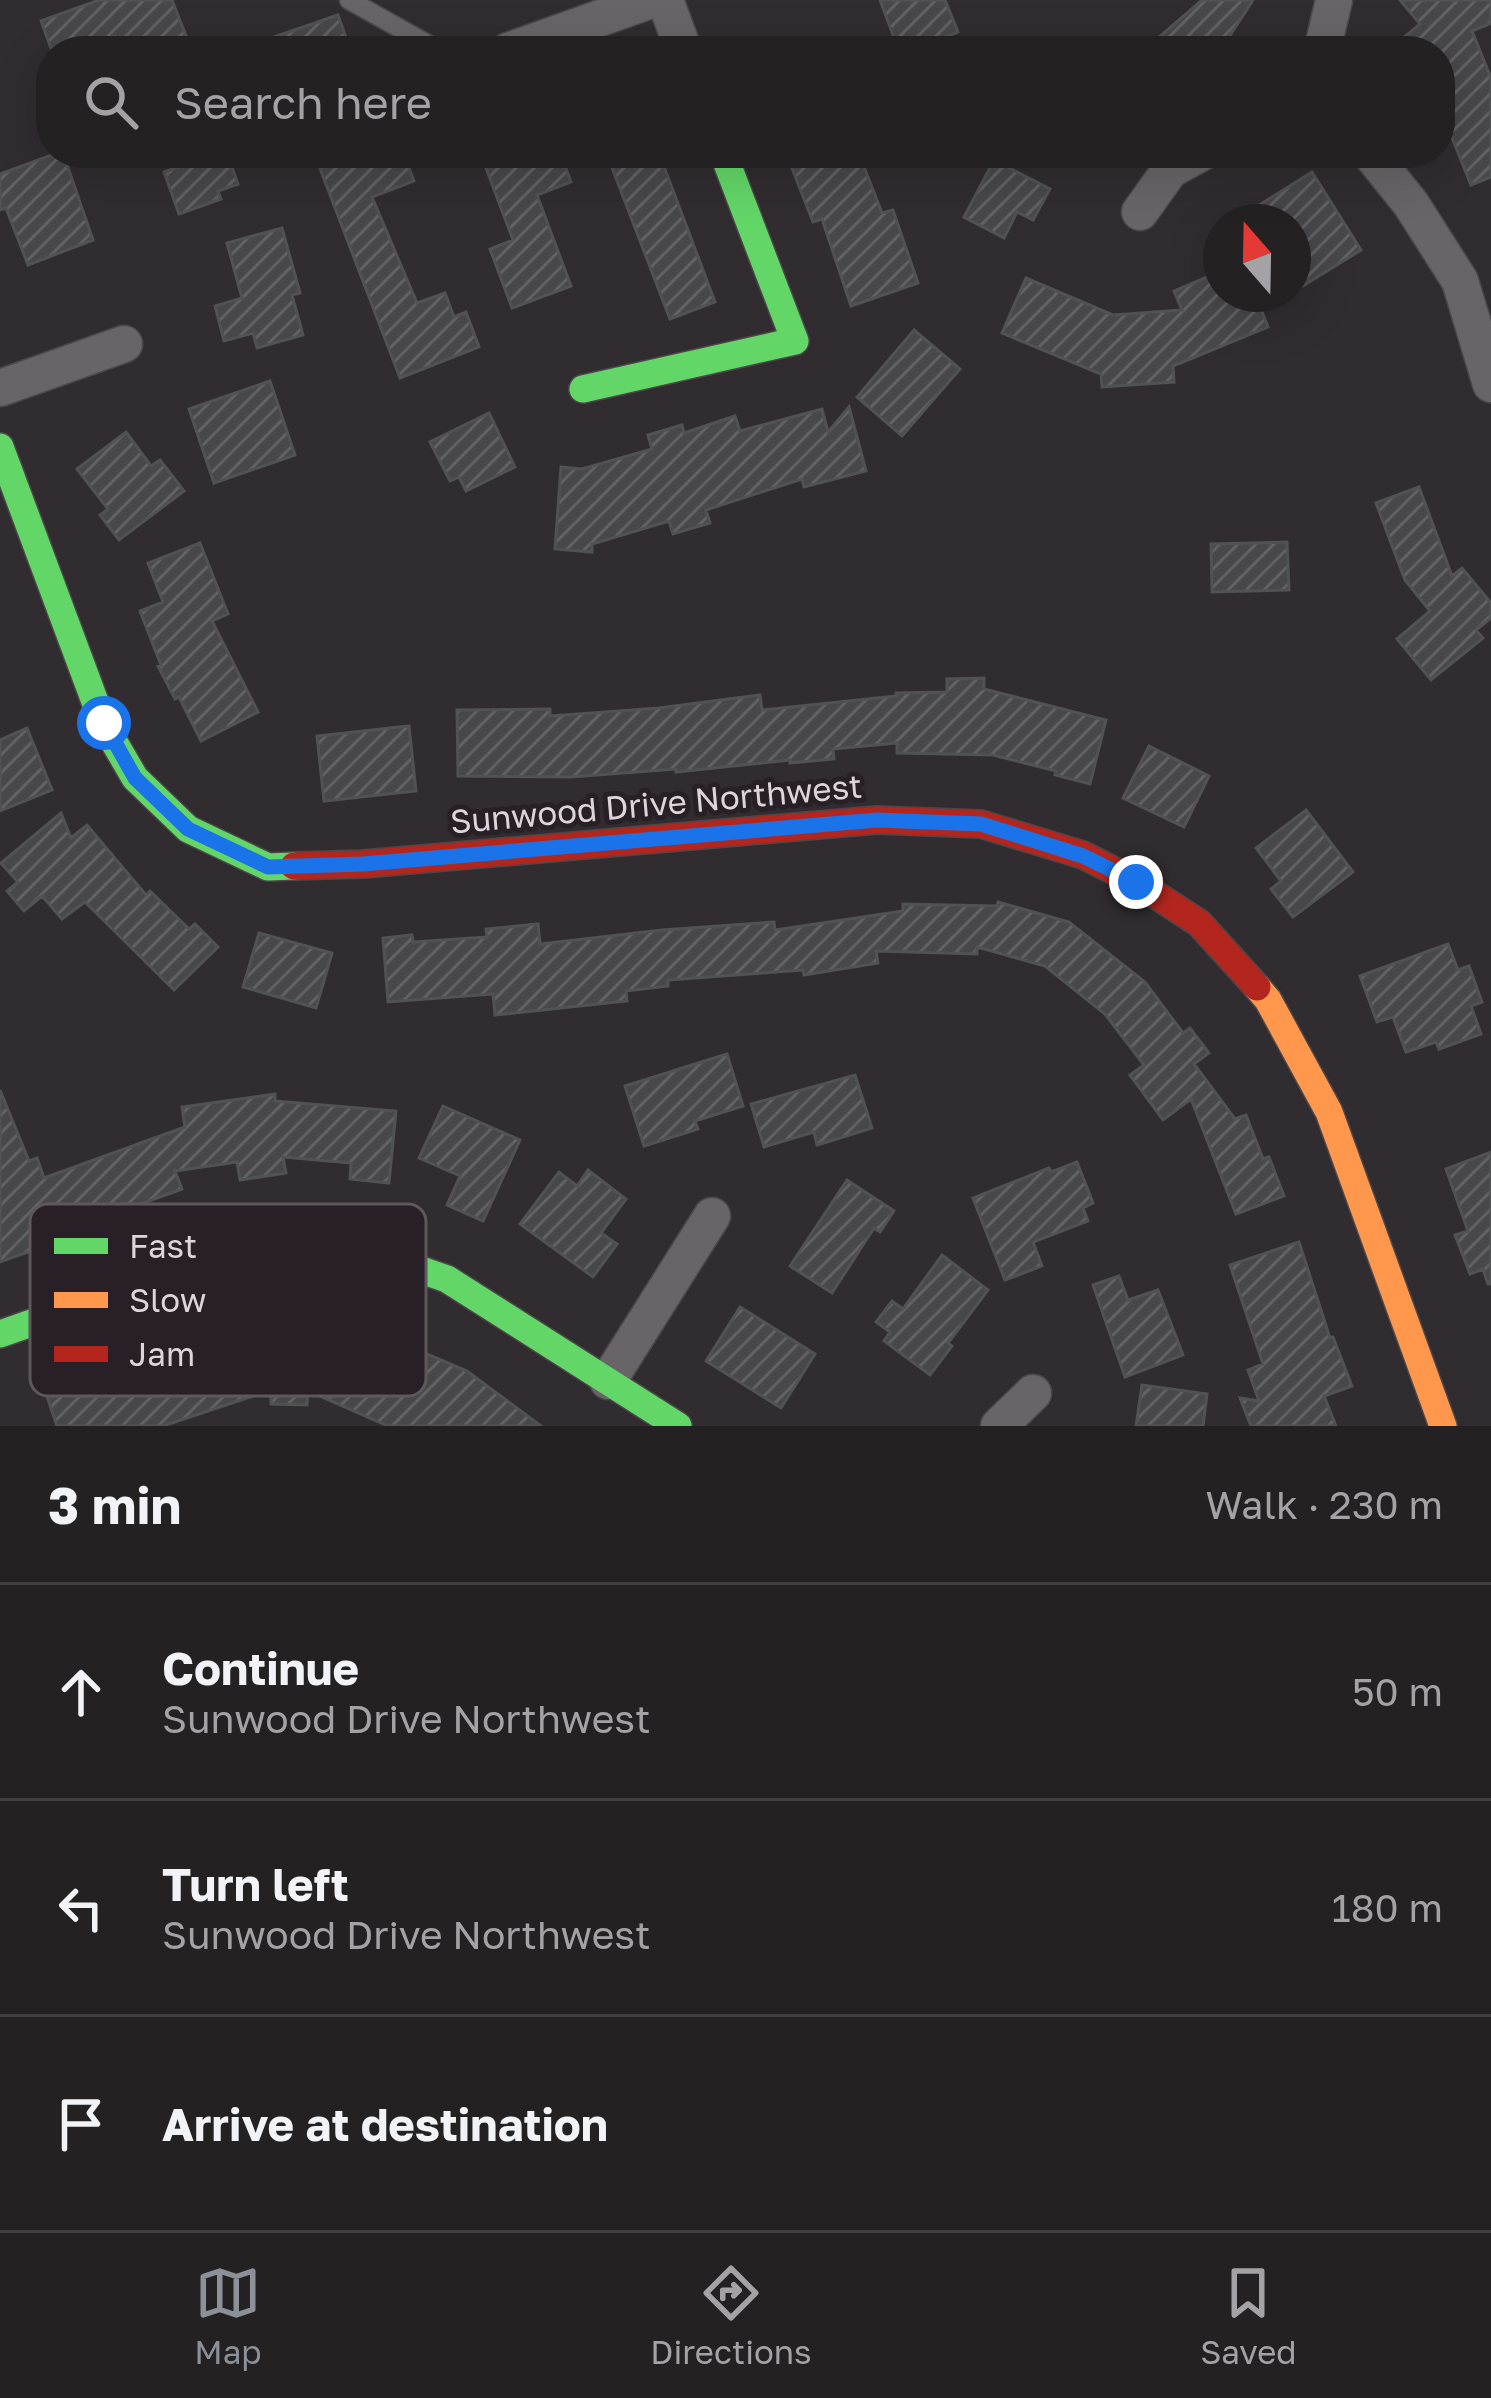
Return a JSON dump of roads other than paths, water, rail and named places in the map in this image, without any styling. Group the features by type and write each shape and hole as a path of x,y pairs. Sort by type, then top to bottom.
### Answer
{"street":[{"path":"550,36 651,0"},
{"path":"665,0 678,36"},
{"path":"1326,36 1334,0"},
{"path":"583,389 795,341 729,168"},
{"path":"1140,212 1174,168"},
{"path":"1382,168 1476,275 1491,384"},
{"path":"0,388 124,344"},
{"name":"Sunwood Drive Northwest","path":"0,447 104,723 135,778 188,829 268,867 387,862 877,820 981,824 1083,856 1136,882 1199,923 1268,1000 1330,1112 1443,1426"},
{"path":"608,1381 712,1216"},
{"path":"426,1271 448,1279 678,1426"},
{"path":"0,1334 30,1323"},
{"path":"999,1426 1033,1393"}],"lane":[{"path":"349,0 413,36"}]}
